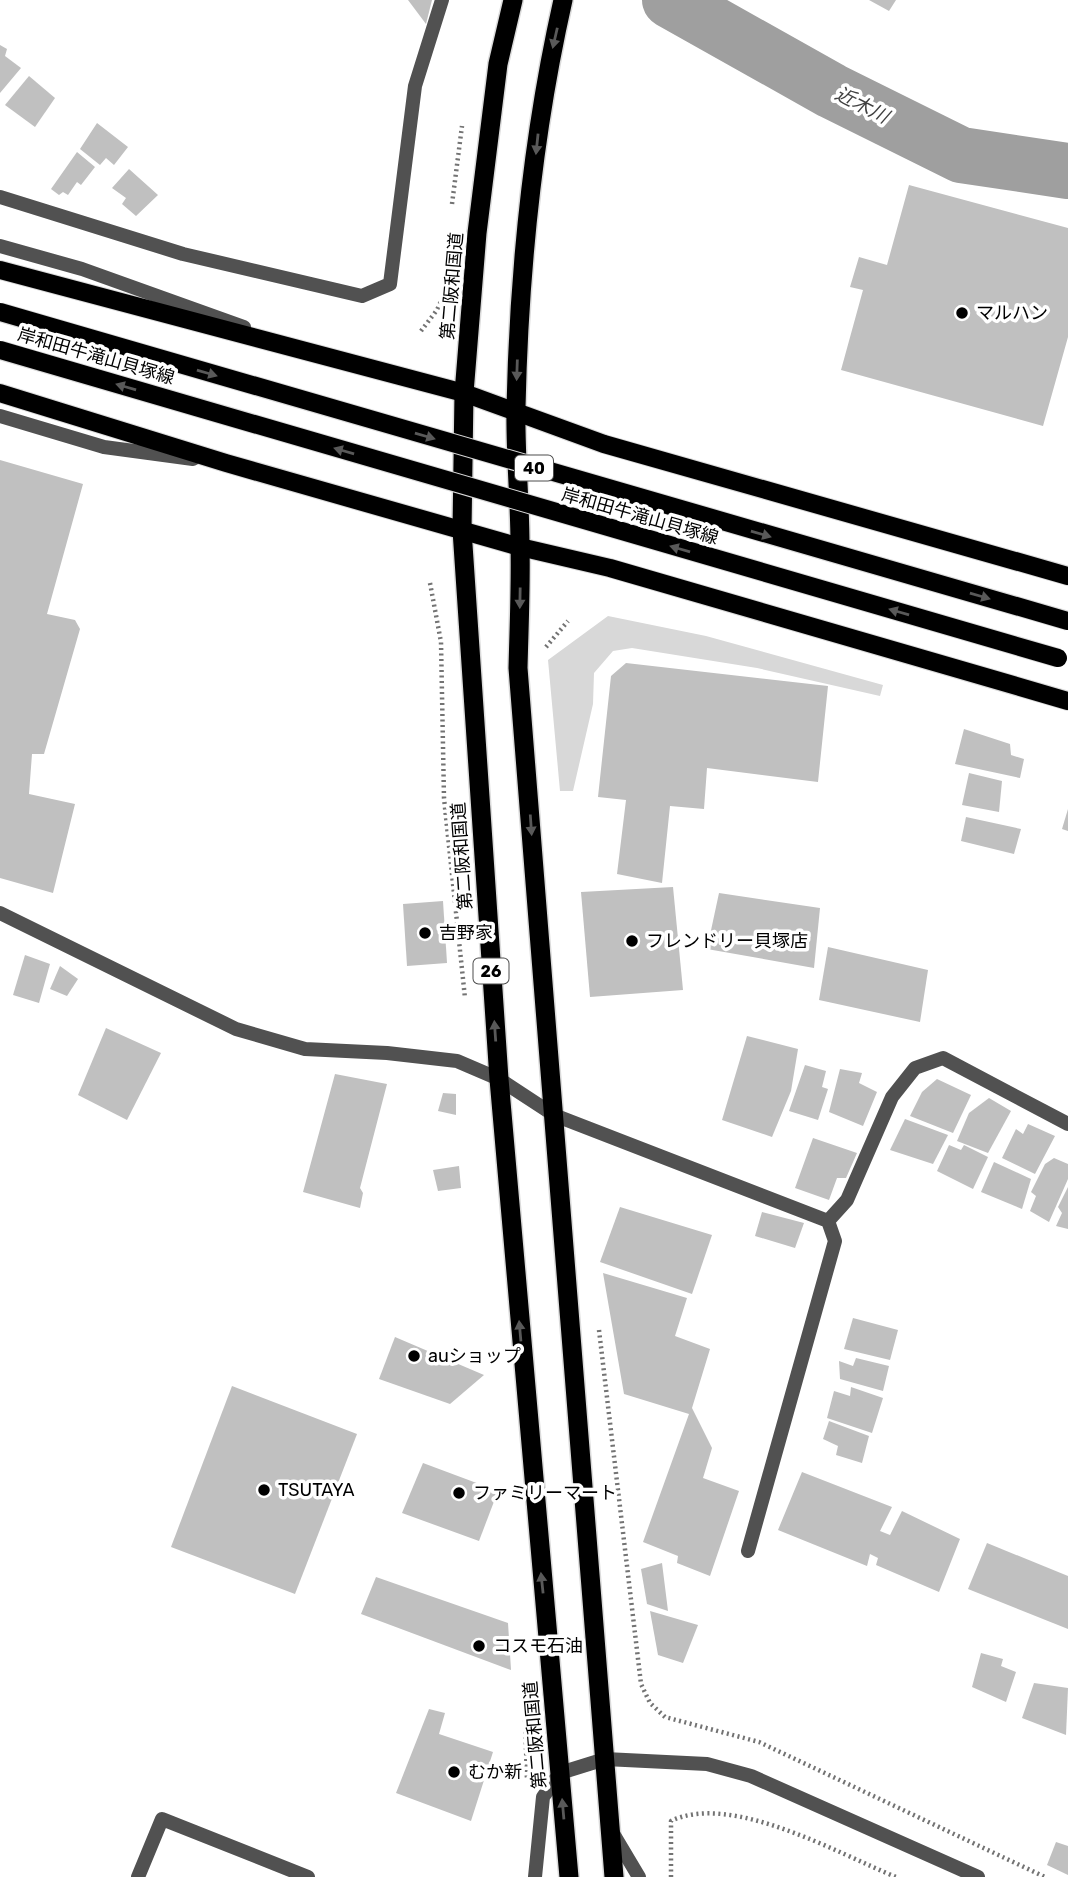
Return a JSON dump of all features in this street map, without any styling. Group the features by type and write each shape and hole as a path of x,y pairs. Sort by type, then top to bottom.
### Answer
{"highway":[{"name":"第二阪和国道","path":"513,0 498,64 477,233 464,393 462,530 499,1079 569,1877"},
{"path":"563,0 546,76 526,252 516,410 520,547 518,668 614,1877"}],"main road":[{"path":"0,270 464,393 604,444 1068,576"},
{"name":"岸和田牛滝山貝塚線","path":"0,312 1068,621"},
{"name":"岸和田牛滝山貝塚線","path":"0,350 1063,660"},
{"path":"0,393 226,463 520,547 610,568 1068,701"}],"street":[{"path":"0,197 183,254 362,296 390,284 415,86 442,0"},
{"path":"0,246 82,269 312,351"},
{"path":"0,416 104,447 226,463"},
{"path":"0,913 236,1029 305,1049 387,1053 457,1061 499,1079 554,1115 828,1221 835,1241 748,1551"},
{"path":"828,1221 847,1200 892,1097 915,1068 943,1058 1068,1124"},
{"path":"535,1877 542,1797 560,1773 605,1759 707,1764 751,1776 978,1877"},
{"path":"138,1877 162,1819 308,1877"},
{"path":"611,1829 639,1877"}],"path":[{"path":"430,583 441,642 444,798 466,1006"},
{"path":"598,1326 641,1684 650,1703 666,1717 759,1742 1045,1877"},
{"path":"523,1679 527,1784"},
{"path":"671,1877 671,1821 686,1814 716,1811 752,1817 896,1877"}],"shaded area":[{"path":"608,616 706,636 883,685 880,696 757,668 632,648 613,651 594,673 593,704 573,791 560,791 548,660"}],"building":[{"path":"408,0 432,0 426,24"},
{"path":"869,0 896,0 889,11"},
{"path":"0,45 7,49 5,56 21,68 0,93"},
{"path":"29,76 55,98 35,127 5,105"},
{"path":"97,123 128,147 114,165 106,158 100,165 80,149"},
{"path":"77,152 95,167 81,185 77,182 68,195 63,192 59,195 51,189"},
{"path":"129,169 158,195 136,216 122,204 126,198 112,188"},
{"name":"マルハン","path":"909,185 1068,228 1068,337 1043,426 841,370 863,290 850,287 859,257 887,265"},
{"path":"0,460 83,484 47,614 75,620 80,629 44,754 32,754 29,794 75,804 53,893 0,878"},
{"path":"626,663 828,686 818,782 707,768 704,809 670,806 662,883 617,874 626,800 598,797 611,676"},
{"path":"964,729 1010,744 1011,755 1024,759 1020,778 955,764"},
{"path":"969,773 1002,781 999,812 962,805"},
{"path":"1068,809 1068,831 1062,829"},
{"path":"966,817 1021,829 1014,854 961,841"},
{"name":"フレンドリー貝塚店","path":"673,887 683,990 590,997 581,892"},
{"path":"719,893 820,908 814,968 707,949"},
{"name":"吉野家","path":"443,901 447,963 407,966 403,904"},
{"path":"828,947 928,970 920,1022 819,1000"},
{"path":"25,955 50,964 39,1003 13,995"},
{"path":"60,966 78,979 67,996 50,989"},
{"path":"106,1028 161,1053 127,1120 78,1095"},
{"path":"747,1036 798,1049 791,1091 772,1137 722,1120"},
{"path":"805,1065 826,1071 822,1087 828,1089 818,1120 789,1111"},
{"path":"840,1069 862,1073 859,1083 877,1092 863,1126 829,1112"},
{"path":"335,1074 387,1084 360,1188 363,1193 360,1208 303,1192"},
{"path":"937,1079 971,1095 953,1133 910,1116 922,1092"},
{"path":"443,1093 456,1094 456,1115 438,1111"},
{"path":"989,1098 1011,1111 988,1153 957,1141 969,1113"},
{"path":"905,1119 948,1135 933,1164 890,1150"},
{"path":"1028,1124 1055,1136 1035,1174 1002,1158 1016,1129 1023,1134"},
{"path":"813,1138 857,1153 846,1178 837,1178 829,1200 795,1188"},
{"path":"949,1145 961,1150 964,1145 988,1157 973,1189 937,1171"},
{"path":"1054,1158 1068,1164 1068,1179 1049,1222 1030,1211 1036,1196 1031,1192 1045,1164"},
{"path":"994,1162 1031,1179 1022,1209 981,1192"},
{"path":"459,1166 461,1188 438,1191 433,1170"},
{"path":"1068,1187 1068,1229 1056,1226 1062,1213 1058,1207"},
{"path":"620,1207 712,1235 692,1294 600,1262"},
{"path":"762,1212 804,1223 795,1248 755,1236"},
{"path":"603,1273 687,1298 675,1336 710,1349 692,1408 712,1448 703,1478 739,1491 710,1576 677,1563 678,1556 643,1542 689,1414 624,1394"},
{"path":"853,1318 898,1330 890,1360 844,1349"},
{"name":"auショップ","path":"395,1337 484,1375 450,1404 379,1379"},
{"path":"856,1358 889,1366 883,1391 840,1379 839,1361 853,1366"},
{"name":"TSUTAYA","path":"232,1386 357,1434 295,1594 171,1547"},
{"path":"851,1387 883,1398 872,1433 827,1418 834,1391 850,1396"},
{"path":"829,1421 869,1436 862,1463 836,1455 838,1446 823,1439"},
{"path":"423,1463 498,1491 479,1541 402,1513"},
{"path":"802,1472 892,1507 880,1531 890,1535 902,1511 960,1539 939,1592 876,1565 878,1558 870,1554 867,1566 778,1530"},
{"path":"987,1543 1068,1576 1068,1629 968,1589"},
{"path":"662,1563 668,1611 647,1604 641,1569"},
{"name":"コスモ石油","path":"376,1577 508,1623 511,1670 361,1614"},
{"path":"650,1611 698,1625 683,1663 658,1655"},
{"path":"981,1653 1003,1659 1001,1666 1016,1672 1006,1702 972,1687"},
{"path":"1034,1683 1068,1688 1066,1735 1022,1718"},
{"path":"429,1709 445,1713 439,1734 493,1752 471,1821 396,1793"},
{"path":"1056,1842 1068,1846 1068,1875 1047,1865"}],"waterway":[{"name":"近木川","path":"670,0 832,91 961,155 1068,171"}],"place":[{"name":"マルハン","path":"962,313"},
{"name":"吉野家","path":"425,933"},
{"name":"フレンドリー貝塚店","path":"632,941"},
{"name":"auショップ","path":"414,1356"},
{"name":"TSUTAYA","path":"264,1490"},
{"name":"ファミリーマート","path":"459,1493"},
{"name":"コスモ石油","path":"479,1646"},
{"name":"むか新","path":"454,1772"}]}
